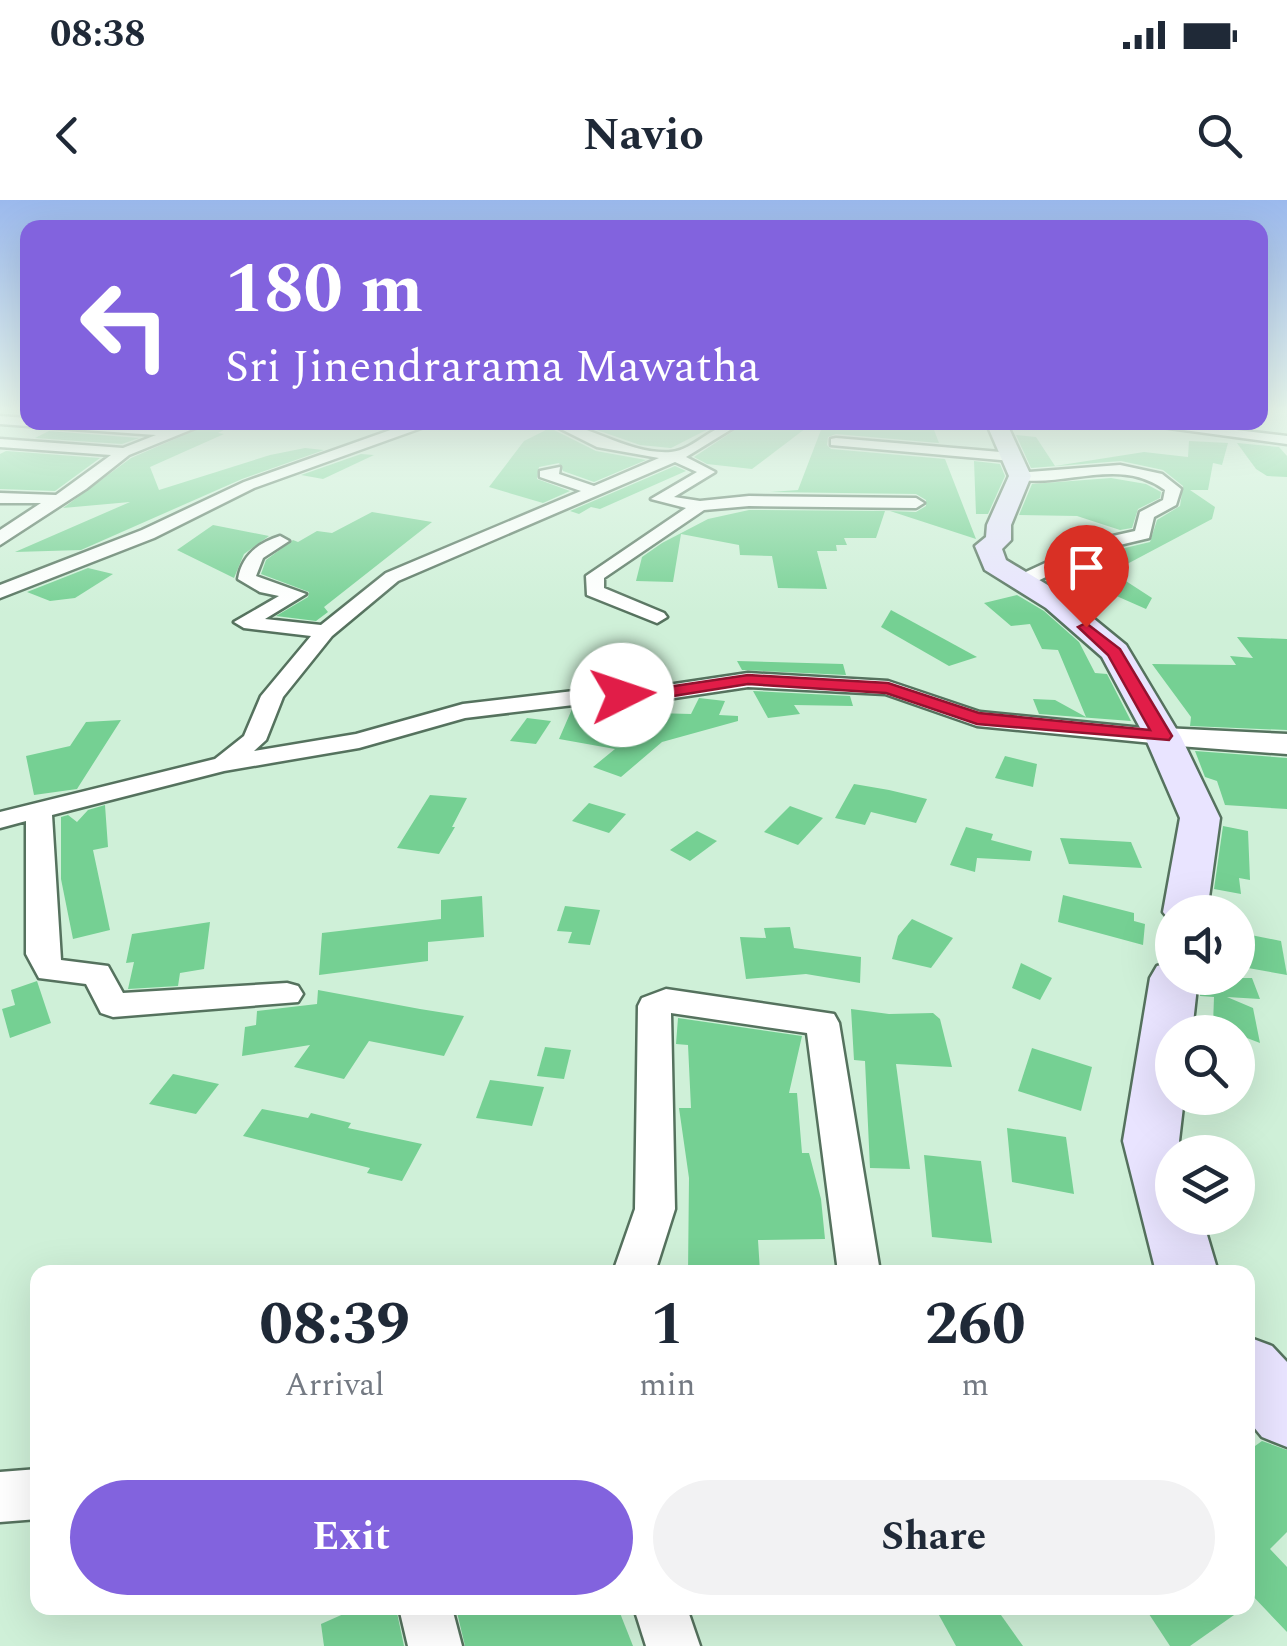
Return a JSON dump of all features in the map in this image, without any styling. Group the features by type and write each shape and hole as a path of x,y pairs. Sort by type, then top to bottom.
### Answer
{"main road":[{"path":"1004,478 998,540 988,546 994,564 1056,602 1115,652 1163,736 1200,818 1187,895"},
{"path":"1172,995 1151,1141 1184,1265"},
{"path":"1255,1378 1287,1412"}],"street":[{"path":"0,540 11,528 91,478"},
{"path":"0,592 148,534 266,478"},
{"path":"559,478 594,491"},
{"path":"223,764 254,740 272,696 325,632 392,577 625,478"},
{"path":"696,478 659,498 700,506 749,501 916,503"},
{"path":"1022,581 1101,544 1143,534 1146,515 1170,502 1173,489 1158,478"},
{"path":"0,498 54,499"},
{"path":"657,617 594,590 595,576 700,506"},
{"path":"280,541 262,548 247,571 247,579 297,594 244,622 325,632"},
{"path":"0,820 223,764 359,741 462,711 582,696 661,693 748,680 888,688 977,718 1287,744"},
{"path":"39,812 42,954 50,970 97,974 112,1005 287,994"},
{"path":"636,1265 654,1209 654,1006 666,1001 822,1023 857,1265"},
{"path":"0,1497 30,1495"},
{"path":"428,1615 435,1646"},
{"path":"663,1615 673,1646"}],"building":[{"path":"0,478 72,478 55,491 0,489"},
{"path":"103,478 154,478 159,490 196,478 243,478 81,550 15,552 130,502 63,508"},
{"path":"495,478 537,478 570,491 543,503 489,487"},
{"path":"646,478 669,478 600,509 591,507 579,514 570,511"},
{"path":"802,478 953,478 976,539 890,511 916,512 926,506 926,500 916,494 770,492 798,490"},
{"path":"975,478 1004,478 988,514 976,514"},
{"path":"1114,478 1146,484 1161,492 1160,498 1138,509 1132,528 1120,530 1077,516 1019,515 1032,484"},
{"path":"1174,478 1210,478 1208,490 1190,490 1215,507 1212,519 1112,572 1152,598 1146,609 1096,587 1079,565 1108,552 1150,542 1157,520 1180,506 1183,486"},
{"path":"749,510 885,511 876,538 844,538 847,545 836,545 837,551 817,551 827,589 778,588 772,556 740,555 739,545 681,534 673,582 636,581 642,557 662,543 708,519"},
{"path":"372,512 432,522 324,607 328,612 316,621 276,616 308,597 309,592 261,574 266,560 293,540 298,542 317,531 332,533"},
{"path":"213,525 269,536 244,554 234,578 177,550"},
{"path":"88,568 113,574 75,598 50,601 27,592"},
{"path":"1017,595 1044,611 1079,642 1095,673 1107,674 1131,721 1039,714 1033,699 1055,700 1086,717 1058,650 1042,649 1030,624 1011,626 984,603"},
{"path":"891,610 977,657 949,666 881,627"},
{"path":"1237,637 1287,639 1287,730 1190,726 1191,717 1152,664 1236,665 1230,656 1253,658"},
{"path":"737,661 843,664 846,675 742,670"},
{"path":"591,668 634,672 629,684 583,686"},
{"path":"753,691 850,696 853,706 794,705 800,714 768,718"},
{"path":"699,698 725,701 719,715 738,716 738,721 662,742 621,777 593,767 615,749 559,739 572,709 621,706 618,712 691,714"},
{"path":"527,718 551,721 536,744 510,741"},
{"path":"121,720 77,789 34,795 26,756 70,746 86,722"},
{"path":"1195,751 1287,758 1287,809 1225,805 1217,781 1205,777"},
{"path":"1005,756 1037,764 1033,787 995,778"},
{"path":"854,784 927,799 916,823 871,812 865,825 835,818"},
{"path":"430,795 467,798 439,854 397,848"},
{"path":"589,803 626,814 609,833 572,821"},
{"path":"105,805 108,847 93,850 110,930 73,939 61,879 61,817 68,815 77,822 88,810"},
{"path":"790,806 823,818 798,845 764,832"},
{"path":"1223,826 1248,831 1250,880 1239,878 1241,894 1214,889"},
{"path":"966,827 993,834 991,840 1032,851 1030,861 977,858 975,872 950,865"},
{"path":"697,831 717,841 690,861 670,850"},
{"path":"1060,838 1131,842 1142,868 1069,864"},
{"path":"1063,895 1134,913 1134,921 1145,924 1143,945 1058,922"},
{"path":"482,896 484,937 428,942 428,961 319,975 322,933 441,919 441,900"},
{"path":"565,906 600,910 590,945 568,943 572,932 557,931"},
{"path":"912,919 953,938 931,968 892,959 898,936"},
{"path":"210,922 204,969 180,973 178,986 128,989 134,962 126,963 132,934"},
{"path":"790,927 794,948 861,957 860,983 806,974 746,979 740,937 766,938 764,928"},
{"path":"1255,936 1281,941 1287,975 1255,969"},
{"path":"1021,963 1052,978 1040,1000 1012,988"},
{"path":"37,981 51,1023 10,1038 2,1009 15,1005 11,990"},
{"path":"1255,986 1260,999 1227,997 1253,1008 1254,1015 1213,1015 1214,997 1200,996 1255,995"},
{"path":"318,990 464,1016 444,1056 369,1041 344,1079 294,1067 310,1045 242,1056 245,1027 256,1025 257,1011 317,1004"},
{"path":"851,1009 889,1014 933,1013 940,1019 952,1067 896,1064 910,1169 870,1168 865,1061 854,1060"},
{"path":"678,1018 802,1036 789,1093 797,1093 802,1153 809,1153 821,1199 825,1239 758,1240 760,1265 688,1265 689,1178 679,1108 691,1108 688,1045 676,1044"},
{"path":"545,1047 571,1050 564,1079 537,1076"},
{"path":"1032,1048 1092,1067 1081,1111 1018,1091"},
{"path":"173,1074 219,1084 196,1114 149,1104"},
{"path":"490,1080 544,1087 532,1126 476,1118"},
{"path":"262,1109 308,1118 311,1113 351,1123 348,1128 422,1144 402,1181 367,1173 370,1168 243,1136"},
{"path":"1007,1128 1066,1137 1074,1194 1012,1182"},
{"path":"924,1155 981,1161 992,1243 932,1237"},
{"path":"1262,1441 1287,1450 1287,1532 1270,1549 1287,1567 1287,1632 1255,1598 1255,1446"},
{"path":"341,1615 397,1615 404,1646 324,1646 321,1624"},
{"path":"458,1615 621,1615 633,1646 465,1646"},
{"path":"939,1615 1001,1615 1023,1646 956,1646"},
{"path":"1150,1615 1234,1615 1190,1646 1170,1646"}],"route":[{"path":"622,695 748,680 888,688 977,718 1163,736 1115,652 1086,627"}]}
